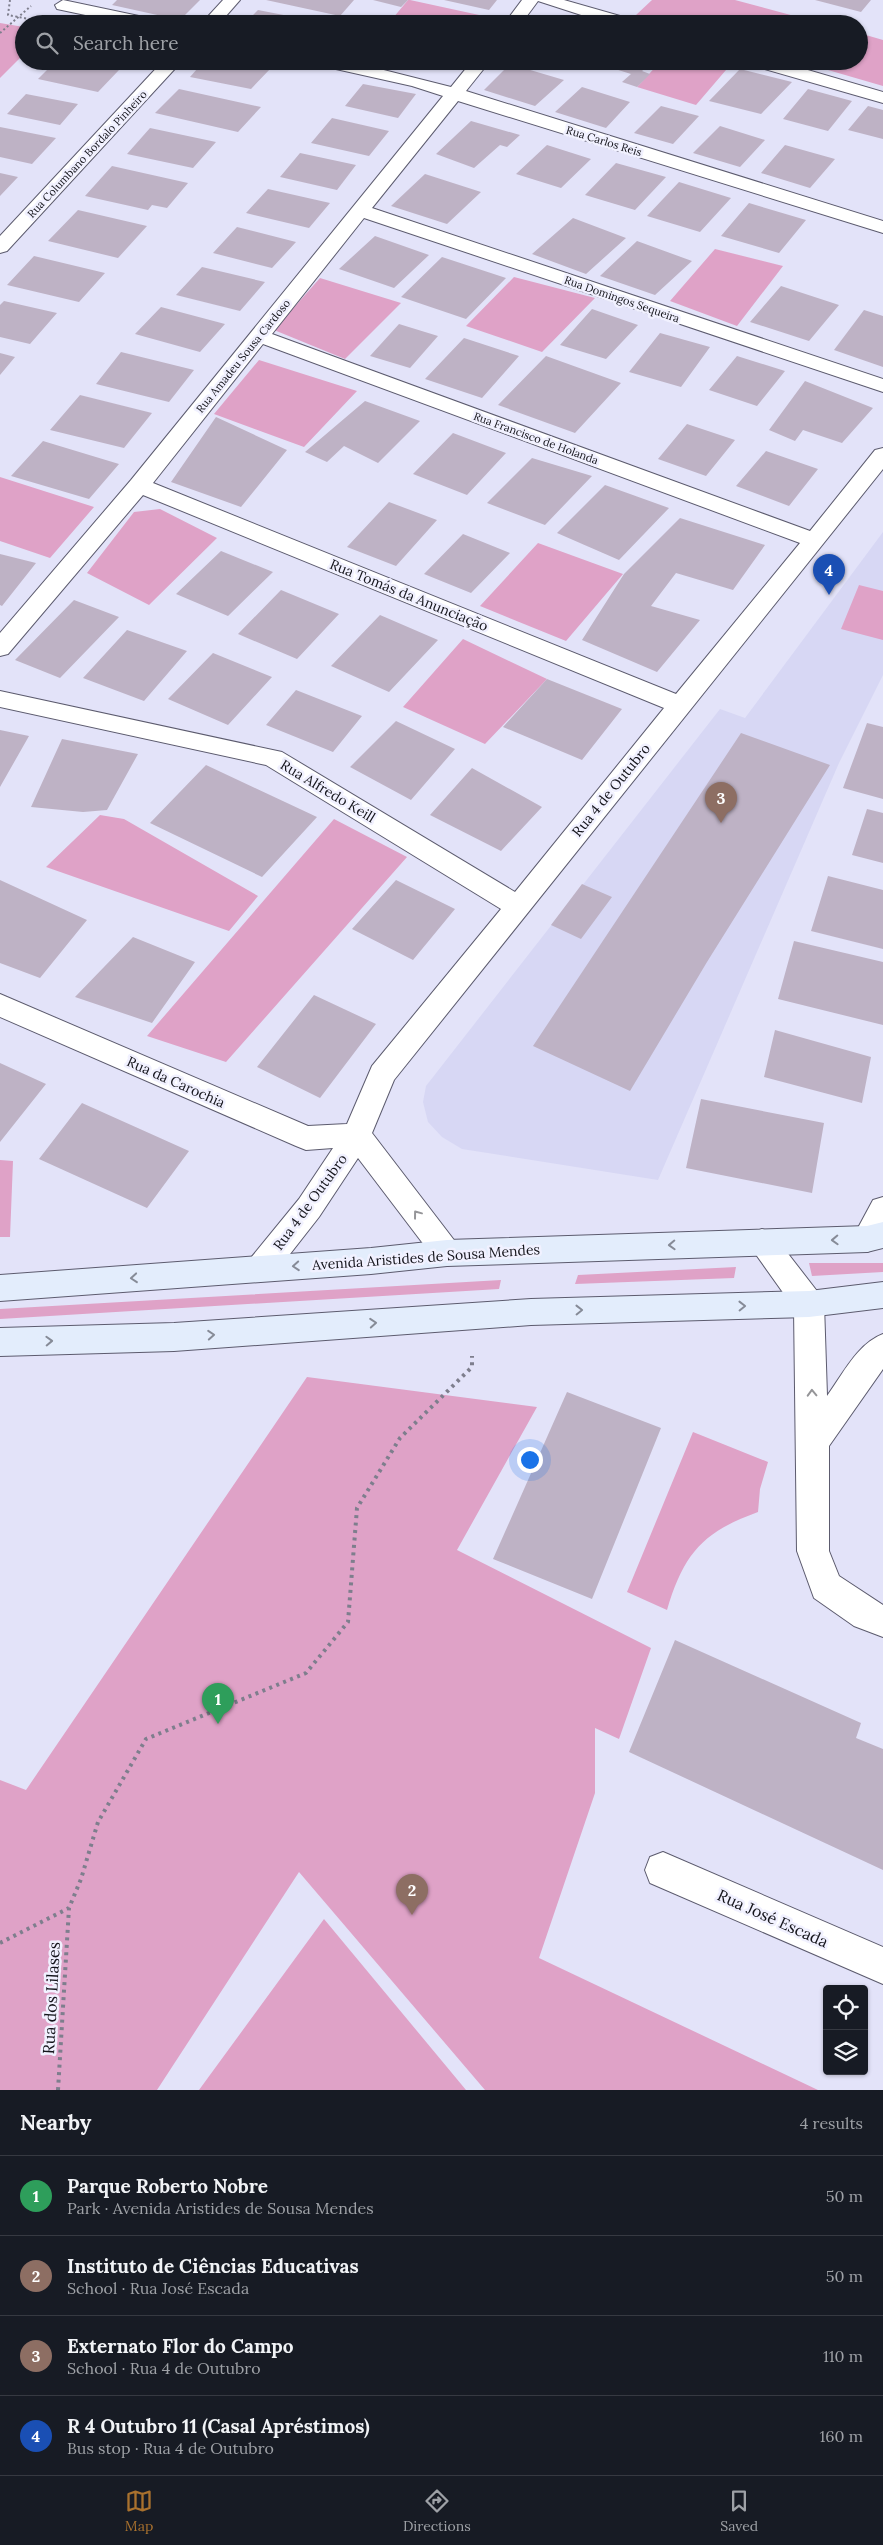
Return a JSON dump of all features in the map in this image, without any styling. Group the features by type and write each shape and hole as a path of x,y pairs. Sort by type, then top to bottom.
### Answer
{"main road":[{"name":"Avenida Aristides de Sousa Mendes","path":"0,1288 371,1261 446,1253 875,1237"},
{"path":"0,1342 174,1337 530,1312 809,1304 883,1295"}],"street":[{"path":"218,15 232,0"},
{"path":"519,15 531,0"},
{"path":"546,0 597,15"},
{"path":"63,5 110,15"},
{"name":"Rua Columbano Bordalo Pinheiro","path":"0,247 165,70"},
{"name":"Rua Carlos Reis","path":"364,70 417,82 883,227"},
{"name":"Rua Amadeu Sousa Cardoso","path":"0,648 139,485 474,70"},
{"path":"788,70 883,98"},
{"name":"Rua Domingos Sequeira","path":"361,211 883,386"},
{"name":"Rua Francisco de Holanda","path":"259,336 813,540"},
{"name":"Rua 4 de Outubro","path":"261,1268 309,1208 357,1135 382,1074 883,455"},
{"name":"Rua Tomás da Anunciação","path":"139,485 679,705"},
{"name":"Rua Alfredo Keill","path":"0,699 273,758 519,906"},
{"name":"Rua da Carochia","path":"0,1005 306,1138 357,1135"},
{"path":"357,1135 446,1253"},
{"path":"875,1237 883,1209"},
{"path":"762,1242 809,1304 813,1442 813,1551 826,1587 866,1615 883,1622"},
{"path":"813,1442 869,1362 883,1348"},
{"name":"Rua José Escada","path":"662,1870 883,1966"}],"path":[{"path":"10,0 8,15 15,16"},
{"path":"20,15 37,0"},
{"path":"0,33 15,20"},
{"name":"Rua dos Lilases","path":"58,2090 69,1908 81,1879 98,1822 146,1739 306,1673 348,1622 357,1508 400,1438 472,1367 472,1356"},
{"name":"Rua dos Lilases","path":"0,1943 69,1908"}],"shaded area":[{"path":"410,0 479,15 396,15"},
{"path":"652,0 735,0 791,15 636,15"},
{"path":"0,23 15,26 15,63 0,78"},
{"path":"868,36 883,40 883,86 828,70 868,70"},
{"path":"653,70 726,70 696,105 637,87"},
{"path":"715,249 783,266 737,326 670,301"},
{"path":"514,277 595,298 542,352 466,326"},
{"path":"320,278 401,303 345,359 274,330"},
{"path":"259,360 357,391 304,447 214,414"},
{"path":"0,477 94,507 50,558 0,541"},
{"path":"160,509 217,538 149,605 87,573 134,512"},
{"path":"883,532 883,675 839,763 658,1180 462,1149 442,1137 428,1122 423,1102 426,1086 720,709 745,718"},
{"path":"538,543 623,574 566,641 480,606"},
{"path":"859,585 883,591 883,640 841,629"},
{"path":"463,639 547,679 485,744 403,707"},
{"path":"100,815 124,819 258,896 229,931 46,867"},
{"path":"334,819 407,857 226,1062 147,1036"},
{"path":"0,1160 13,1161 10,1237 0,1237"},
{"path":"809,1263 883,1263 883,1272 812,1276"},
{"path":"736,1267 734,1278 575,1284 578,1275"},
{"path":"501,1280 499,1289 0,1319 0,1309"},
{"path":"307,1377 537,1407 457,1550 651,1648 619,1739 595,1728 595,1793 539,1958 818,2090 485,2090 299,1872 157,2090 0,2090 0,1780 26,1790"},
{"path":"693,1432 768,1462 760,1489 758,1512 723,1528 698,1547 681,1573 667,1610 627,1592"},
{"path":"324,1919 466,2090 199,2090"}],"building":[{"path":"117,0 200,0 185,15 157,15 112,5"},
{"path":"266,0 354,0 341,15"},
{"path":"373,0 408,0 401,7"},
{"path":"444,0 497,0 489,10"},
{"path":"815,0 871,0 861,12"},
{"path":"258,10 284,15 253,15"},
{"path":"47,70 119,70 98,92 38,79"},
{"path":"196,70 269,70 251,89 190,77"},
{"path":"504,70 530,70 564,80 535,106 484,90"},
{"path":"618,70 643,70 650,74 637,87 622,82 631,74"},
{"path":"739,70 792,82 761,114 709,101"},
{"path":"363,84 416,94 398,118 345,106"},
{"path":"582,87 630,102 606,128 555,112"},
{"path":"179,89 261,107 238,132 155,113"},
{"path":"808,89 852,101 828,131 783,119"},
{"path":"26,94 78,104 60,125 7,114"},
{"path":"661,106 699,116 673,144 634,133"},
{"path":"868,106 883,110 883,139 848,130"},
{"path":"332,118 389,131 369,156 311,143"},
{"path":"471,121 520,135 507,147 500,145 474,168 436,154"},
{"path":"720,126 765,140 740,167 693,153"},
{"path":"0,127 56,138 32,164 0,157"},
{"path":"150,128 216,142 193,168 127,154"},
{"path":"547,145 591,159 561,188 516,174"},
{"path":"785,145 835,159 810,188 761,173"},
{"path":"300,153 356,165 337,190 280,177"},
{"path":"616,163 666,177 635,210 585,195"},
{"path":"112,166 188,183 167,208 152,205 148,210 85,196"},
{"path":"0,173 18,177 0,196"},
{"path":"425,174 481,192 447,224 391,206"},
{"path":"679,182 731,198 700,232 647,216"},
{"path":"268,189 330,203 309,228 246,213"},
{"path":"749,203 806,220 779,253 721,236"},
{"path":"78,210 147,226 118,258 48,241"},
{"path":"573,218 626,238 586,274 532,254"},
{"path":"237,227 296,242 272,268 213,253"},
{"path":"375,236 429,255 394,288 339,269"},
{"path":"637,241 692,261 655,295 600,276"},
{"path":"34,256 105,273 79,302 7,285"},
{"path":"442,257 506,278 466,319 401,297"},
{"path":"202,267 265,282 240,311 176,295"},
{"path":"781,286 839,305 809,341 750,322"},
{"path":"4,301 57,313 30,344 0,337 0,305"},
{"path":"161,307 225,324 200,352 135,334"},
{"path":"592,309 638,325 606,359 560,345"},
{"path":"864,310 883,316 883,367 834,350"},
{"path":"399,324 438,336 410,368 370,356"},
{"path":"660,333 710,347 681,387 629,372"},
{"path":"464,338 519,356 482,398 425,379"},
{"path":"121,352 194,370 169,402 96,384"},
{"path":"0,353 15,357 0,375"},
{"path":"546,356 621,383 575,433 498,405"},
{"path":"737,356 785,371 757,406 709,390"},
{"path":"805,381 873,408 842,443 803,430 795,441 769,430"},
{"path":"80,395 152,413 124,448 50,430"},
{"path":"365,401 420,421 378,463 344,446 327,462 305,452"},
{"path":"216,417 287,450 241,507 171,482"},
{"path":"687,424 735,440 706,476 658,459"},
{"path":"453,433 506,453 467,495 413,474"},
{"path":"43,441 119,464 89,499 11,476"},
{"path":"766,451 818,469 789,506 736,486"},
{"path":"532,458 592,476 545,525 487,503"},
{"path":"605,485 669,508 619,560 557,533"},
{"path":"389,502 437,520 396,566 347,547"},
{"path":"680,518 765,545 733,590 676,573 651,606 700,620 657,672 582,640 624,574"},
{"path":"463,534 510,553 471,593 424,574"},
{"path":"221,551 273,572 228,616 176,594"},
{"path":"0,554 36,563 2,606 0,605"},
{"path":"281,590 339,614 297,659 238,634"},
{"path":"74,600 119,617 60,678 15,660"},
{"path":"380,615 438,640 389,692 331,666"},
{"path":"127,630 187,651 144,701 83,678"},
{"path":"213,653 272,677 228,725 168,699"},
{"path":"547,679 622,709 582,760 503,727"},
{"path":"296,690 362,716 333,752 266,725"},
{"path":"396,721 455,749 411,800 350,767"},
{"path":"867,723 883,727 883,799 843,788"},
{"path":"0,730 29,736 0,787"},
{"path":"741,733 830,765 707,962 630,1091 533,1046"},
{"path":"62,739 138,754 107,810 83,812 31,807"},
{"path":"206,765 317,817 262,877 150,823"},
{"path":"472,768 542,807 501,851 430,815"},
{"path":"867,809 883,813 883,863 852,855"},
{"path":"828,876 883,890 883,949 811,931"},
{"path":"0,880 87,920 40,978 0,963"},
{"path":"396,880 455,909 413,960 352,929"},
{"path":"582,884 612,897 581,939 551,925"},
{"path":"133,937 195,962 152,1023 75,997"},
{"path":"794,941 883,962 883,1025 778,999"},
{"path":"314,995 376,1024 320,1098 257,1067"},
{"path":"775,1030 871,1057 862,1103 764,1077"},
{"path":"0,1063 46,1084 0,1142"},
{"path":"701,1099 824,1123 812,1193 686,1168"},
{"path":"82,1103 189,1151 147,1208 39,1159"},
{"path":"567,1392 661,1428 592,1599 493,1559"},
{"path":"675,1640 861,1723 856,1738 883,1749 883,1870 629,1752"}],"place":[{"name":"R 4 Outubro 11 (Casal Apréstimos)","path":"829,595"},
{"name":"Externato Flor do Campo","path":"721,823"},
{"name":"Parque Roberto Nobre","path":"218,1724"},
{"name":"Instituto de Ciências Educativas","path":"412,1915"}]}
